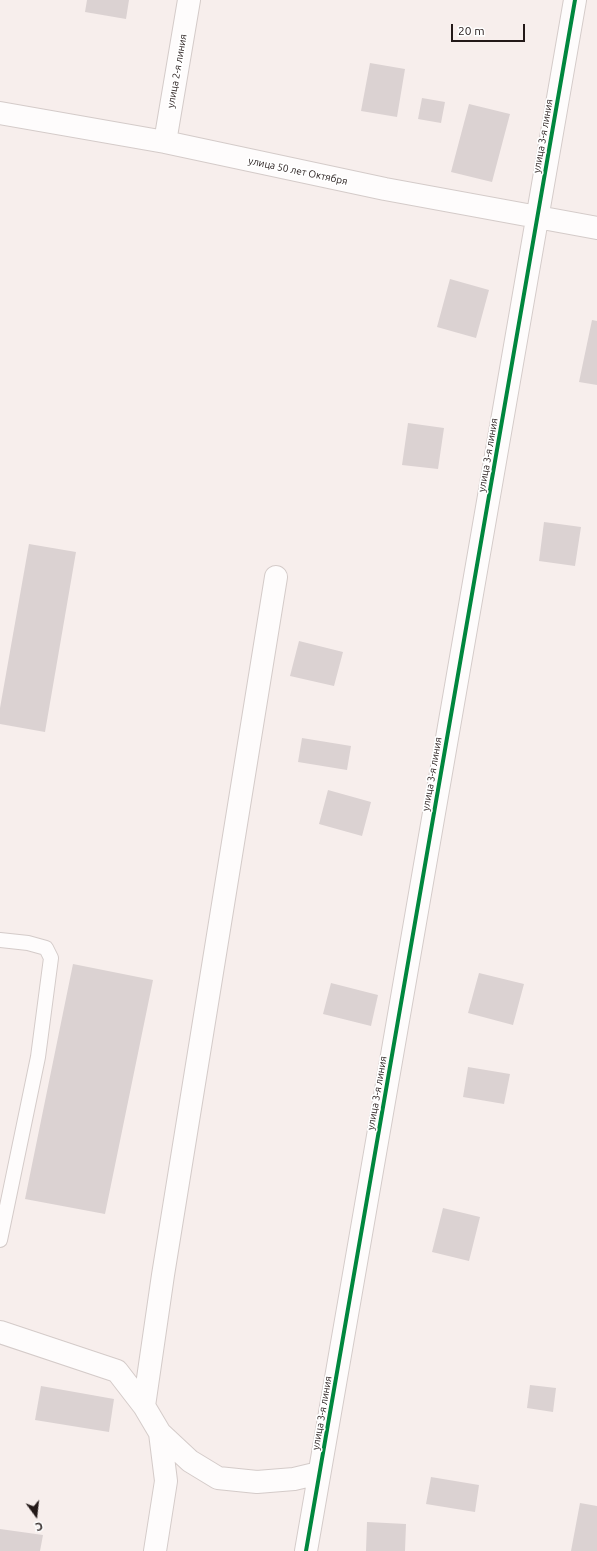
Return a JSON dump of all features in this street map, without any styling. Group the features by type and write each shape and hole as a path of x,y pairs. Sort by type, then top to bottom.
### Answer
{"street":[{"name":"улица 2-я линия","path":"165,142 189,0"},
{"name":"улица 3-я линия","path":"306,1551 575,0"},
{"name":"улица 50 лет Октября","path":"0,113 165,142 385,189 597,228"},
{"path":"144,1406 163,1275 276,577"},
{"path":"0,1332 117,1371 144,1406 160,1434 190,1461 218,1478 257,1482 294,1479 319,1472"},
{"path":"155,1551 166,1481 160,1434"}],"lane":[{"path":"0,940 28,943 46,948 51,958 38,1057 0,1240"}],"building":[{"path":"87,0 129,0 126,19 85,12"},
{"path":"370,63 405,69 397,117 361,111"},
{"path":"422,98 445,102 441,123 418,119"},
{"path":"469,104 510,114 492,182 451,172"},
{"path":"450,279 489,290 476,338 437,327"},
{"path":"592,320 597,321 597,385 579,382"},
{"path":"408,423 444,428 438,469 402,465"},
{"path":"544,522 581,527 575,566 539,561"},
{"path":"29,544 76,552 45,732 0,724 0,708"},
{"path":"299,641 343,652 334,686 290,676"},
{"path":"302,738 351,746 347,770 298,762"},
{"path":"328,790 371,802 362,836 319,824"},
{"path":"73,964 153,980 105,1214 25,1199"},
{"path":"479,973 524,984 513,1025 468,1013"},
{"path":"331,983 378,995 371,1026 323,1014"},
{"path":"468,1067 510,1074 504,1104 463,1097"},
{"path":"443,1208 480,1217 469,1261 432,1252"},
{"path":"530,1385 556,1388 553,1412 527,1408"},
{"path":"41,1386 114,1399 109,1432 35,1420"},
{"path":"431,1477 479,1485 475,1512 426,1504"},
{"path":"580,1503 597,1506 597,1551 571,1551"},
{"path":"367,1522 406,1524 405,1551 366,1551"},
{"path":"0,1529 43,1535 40,1551 0,1551"}],"cycle path":[{"path":"306,1551 575,0"}]}
